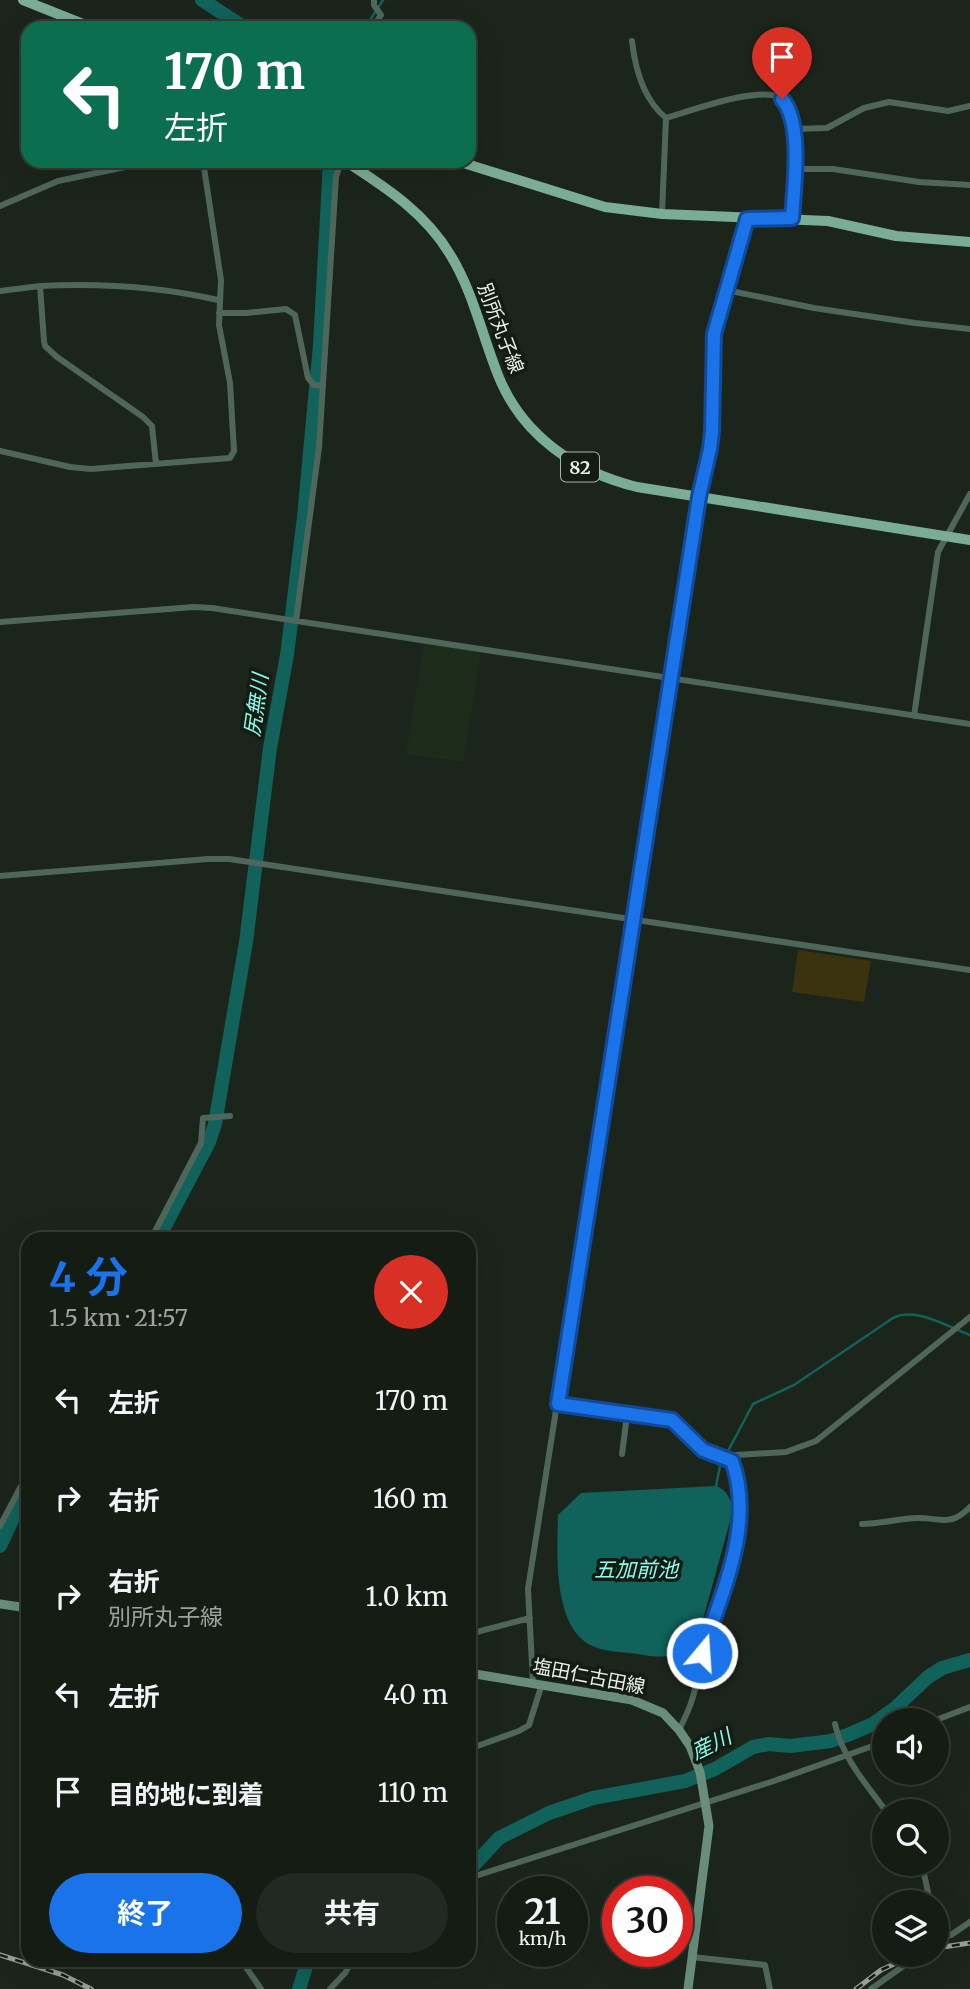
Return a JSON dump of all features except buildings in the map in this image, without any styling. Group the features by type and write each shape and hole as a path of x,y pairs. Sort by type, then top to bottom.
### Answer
{"main road":[{"path":"23,0 76,21"},
{"path":"476,167 596,205 662,214 828,221 896,236 970,243"},
{"name":"別所丸子線","path":"354,168 393,192 440,239 452,256 468,289 499,377 524,420 561,456 579,467 615,482 970,540"},
{"path":"0,1604 21,1607"},
{"name":"塩田仁古田線","path":"476,1674 613,1696 650,1706 663,1713 680,1730 695,1758 704,1786 709,1826 693,1950"},
{"name":"塩田仁古田線","path":"688,1989 691,1967"}],"street":[{"path":"374,0 373,5 381,15 377,21"},
{"path":"632,41 634,59 646,92 666,118"},
{"path":"666,118 738,96 775,96 787,105 793,129 796,169 792,218"},
{"path":"793,129 827,128 864,108 889,102 948,111 970,106"},
{"path":"662,214 666,118"},
{"path":"0,206 58,181 120,168"},
{"path":"0,451 80,469 230,458 234,451 230,383 219,325 218,300 221,281 204,168"},
{"path":"296,621 319,447 319,386 336,177 340,168"},
{"path":"796,169 833,169 919,182 970,184"},
{"path":"476,1746 529,1725 539,1700 528,1589 699,497 710,449 714,412 714,334 747,219"},
{"path":"0,290 65,285 175,290 218,300"},
{"path":"40,286 45,346 152,426 156,464"},
{"path":"726,290 814,308 970,329"},
{"path":"219,313 286,309 295,315 308,378 319,386"},
{"path":"914,716 937,552 970,494"},
{"path":"0,622 194,607 970,724"},
{"path":"0,876 229,859 970,970"},
{"path":"155,1232 201,1143 203,1118 226,1117"},
{"path":"680,1730 692,1701 702,1653 727,1578 737,1534 741,1497 732,1461 736,1455 786,1452 816,1441 970,1317"},
{"path":"558,1404 672,1420 703,1450 732,1461"},
{"path":"622,1454 627,1415"},
{"path":"0,1526 21,1486"},
{"path":"862,1524 919,1518 939,1522 962,1515 970,1507"},
{"path":"476,1632 530,1618"},
{"path":"949,1715 970,1707"},
{"path":"835,1724 839,1743 877,1799"},
{"path":"476,1876 872,1747"},
{"path":"949,1936 970,1922"},
{"path":"693,1957 765,1965 770,1989"},
{"path":"246,1967 261,1989"},
{"path":"330,1989 349,1967"},
{"path":"871,1989 902,1967"}],"shaded area":[{"path":"424,643 481,652 463,762 406,754"},
{"path":"798,950 871,961 864,1002 792,992"}],"water":[{"name":"五加前池","path":"716,1486 726,1492 733,1510 699,1634 677,1653 664,1656 605,1650 581,1638 571,1625 560,1589 558,1515 581,1493"}],"waterway":[{"name":"尻無川","path":"202,0 234,21"},
{"path":"370,21 383,0"},
{"name":"尻無川","path":"162,1232 209,1142 215,1124 246,942 270,748 287,655 304,517 320,345 330,168"},
{"path":"716,1486 720,1466 753,1404 794,1385 893,1318 911,1314 921,1316 970,1335"},
{"name":"尻無川","path":"0,1546 21,1501"},
{"name":"産川","path":"476,1863 499,1838 549,1813 593,1798 685,1781 715,1769 753,1747 831,1741 850,1734 873,1724 894,1709 928,1677 942,1668 970,1660"},
{"name":"産川","path":"299,1989 306,1967"}],"railway":[{"path":"949,1946 970,1943"},
{"path":"0,1955 21,1962"},
{"path":"38,1967 63,1975 91,1989"},
{"path":"856,1989 888,1967"}],"route":[{"path":"702,1653 723,1591 737,1534 741,1497 732,1461 703,1450 672,1420 558,1404 699,497 710,449 714,412 714,334 747,219 792,218 796,169 794,131 787,105 782,99"}]}
